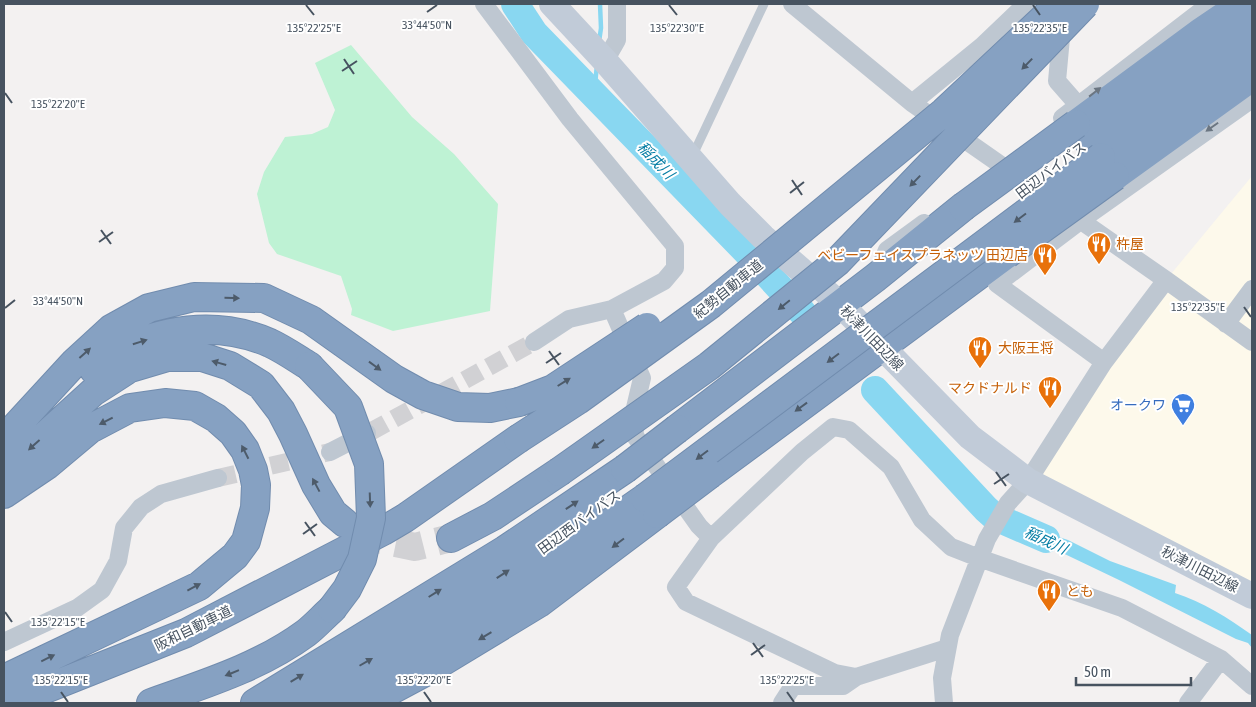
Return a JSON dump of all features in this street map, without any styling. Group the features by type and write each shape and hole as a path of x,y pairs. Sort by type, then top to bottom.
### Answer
{"highway":[{"name":"紀勢自動車道","path":"370,538 405,518 518,439 578,400 711,304 944,112 1059,4"},
{"path":"451,538 493,516 559,472 709,366 837,262 1085,4"},
{"path":"367,703 428,671 539,604 640,491 677,429 862,325 1007,254 1092,141 1202,31 1242,4"},
{"name":"田辺バイパス","path":"862,325 1092,141 1252,21"},
{"name":"田辺バイパス","path":"1092,141 1190,91 1252,48"},
{"path":"255,703 505,550 640,491 710,474 862,325 875,278 962,207 1092,141 1252,77"},
{"path":"4,439 75,362 111,329 149,308 194,298 264,298 311,320 394,379 423,395 458,407 490,408 519,402 553,389 728,274 787,240"},
{"name":"田辺西バイパス","path":"333,703 442,638 520,587 640,491 862,325"},
{"path":"4,444 40,419 91,372 130,345 166,335 203,328 235,331 270,343 309,366 348,407 369,464 371,518 362,559 346,589 332,609 306,632 274,654 241,669 151,703"},
{"path":"4,473 93,392 130,368 167,357 202,358 230,366 260,385 281,411 316,485 333,513 345,523"},
{"path":"4,494 47,465 90,429 130,408 165,402 195,406 216,418 233,433 245,450 253,470 256,485 256,508 246,541 235,556 198,586 4,679"},
{"name":"田辺西バイパス","path":"294,703 380,654 539,551 640,491"},
{"name":"阪和自動車道","path":"10,703 186,633 370,538"}],"main road":[{"name":"秋津川田辺線","path":"552,4 605,61 730,204 756,230 862,325 970,437 1028,481 1252,596"}],"street":[{"path":"484,4 570,119 675,246 675,268 664,281 612,309 568,319 534,342"},
{"path":"605,61 617,40 617,4"},
{"path":"792,4 912,103 1252,342"},
{"path":"912,103 982,46 1026,4"},
{"path":"1064,4 1057,81 1092,141"},
{"path":"875,278 887,250 1002,166 1092,141 1210,4"},
{"path":"1104,362 997,284 1080,221 1252,99"},
{"path":"944,703 942,678 950,636 987,539 1008,503 1028,481 1104,362 1166,280"},
{"path":"1226,324 1252,288"},
{"path":"612,309 642,378 634,412 635,436 700,526 711,538"},
{"path":"856,677 835,673 686,602 676,587 711,538 802,452 833,427 849,430 891,467 922,520 951,546 979,558 1122,608 1221,659 1252,686"},
{"path":"330,452 370,432"},
{"path":"4,642 77,608 102,590 118,561 124,528 141,507 161,494 218,478"},
{"path":"782,703 793,686 843,686 856,677 947,648"},
{"path":"1188,703 1221,659"}],"lane":[{"path":"691,160 764,4"}],"shaded area":[{"path":"1252,176 1252,596 1028,481 1166,280"}],"green space":[{"path":"351,45 412,117 454,154 498,204 490,311 393,331 351,315 352,309 341,276 277,254 269,243 257,194 264,172 285,137 312,134 328,127 335,110 315,63"}],"water":[{"path":"1013,522 1068,540 1110,561 1176,585 1175,593 1215,611 1252,635 1252,648 1248,643 1236,639 1010,528"}],"waterway":[{"name":"稲成川","path":"515,4 534,33 746,251 802,312"},
{"path":"599,42 601,28 600,4"},
{"path":"594,94 597,65"},
{"name":"稲成川","path":"875,390 995,517 1046,539"}],"tunnel":[{"path":"370,432 534,342"},
{"path":"218,478 330,452"},
{"path":"357,528 381,540 415,547 451,538"}],"place":[{"name":"杵屋","path":"1099,265"},
{"name":"ベビーフェイスプラネッツ 田辺店","path":"1045,276"},
{"name":"大阪王将","path":"980,369"},
{"name":"マクドナルド","path":"1050,409"},
{"name":"オークワ","path":"1183,426"},
{"name":"とも","path":"1049,612"}]}
